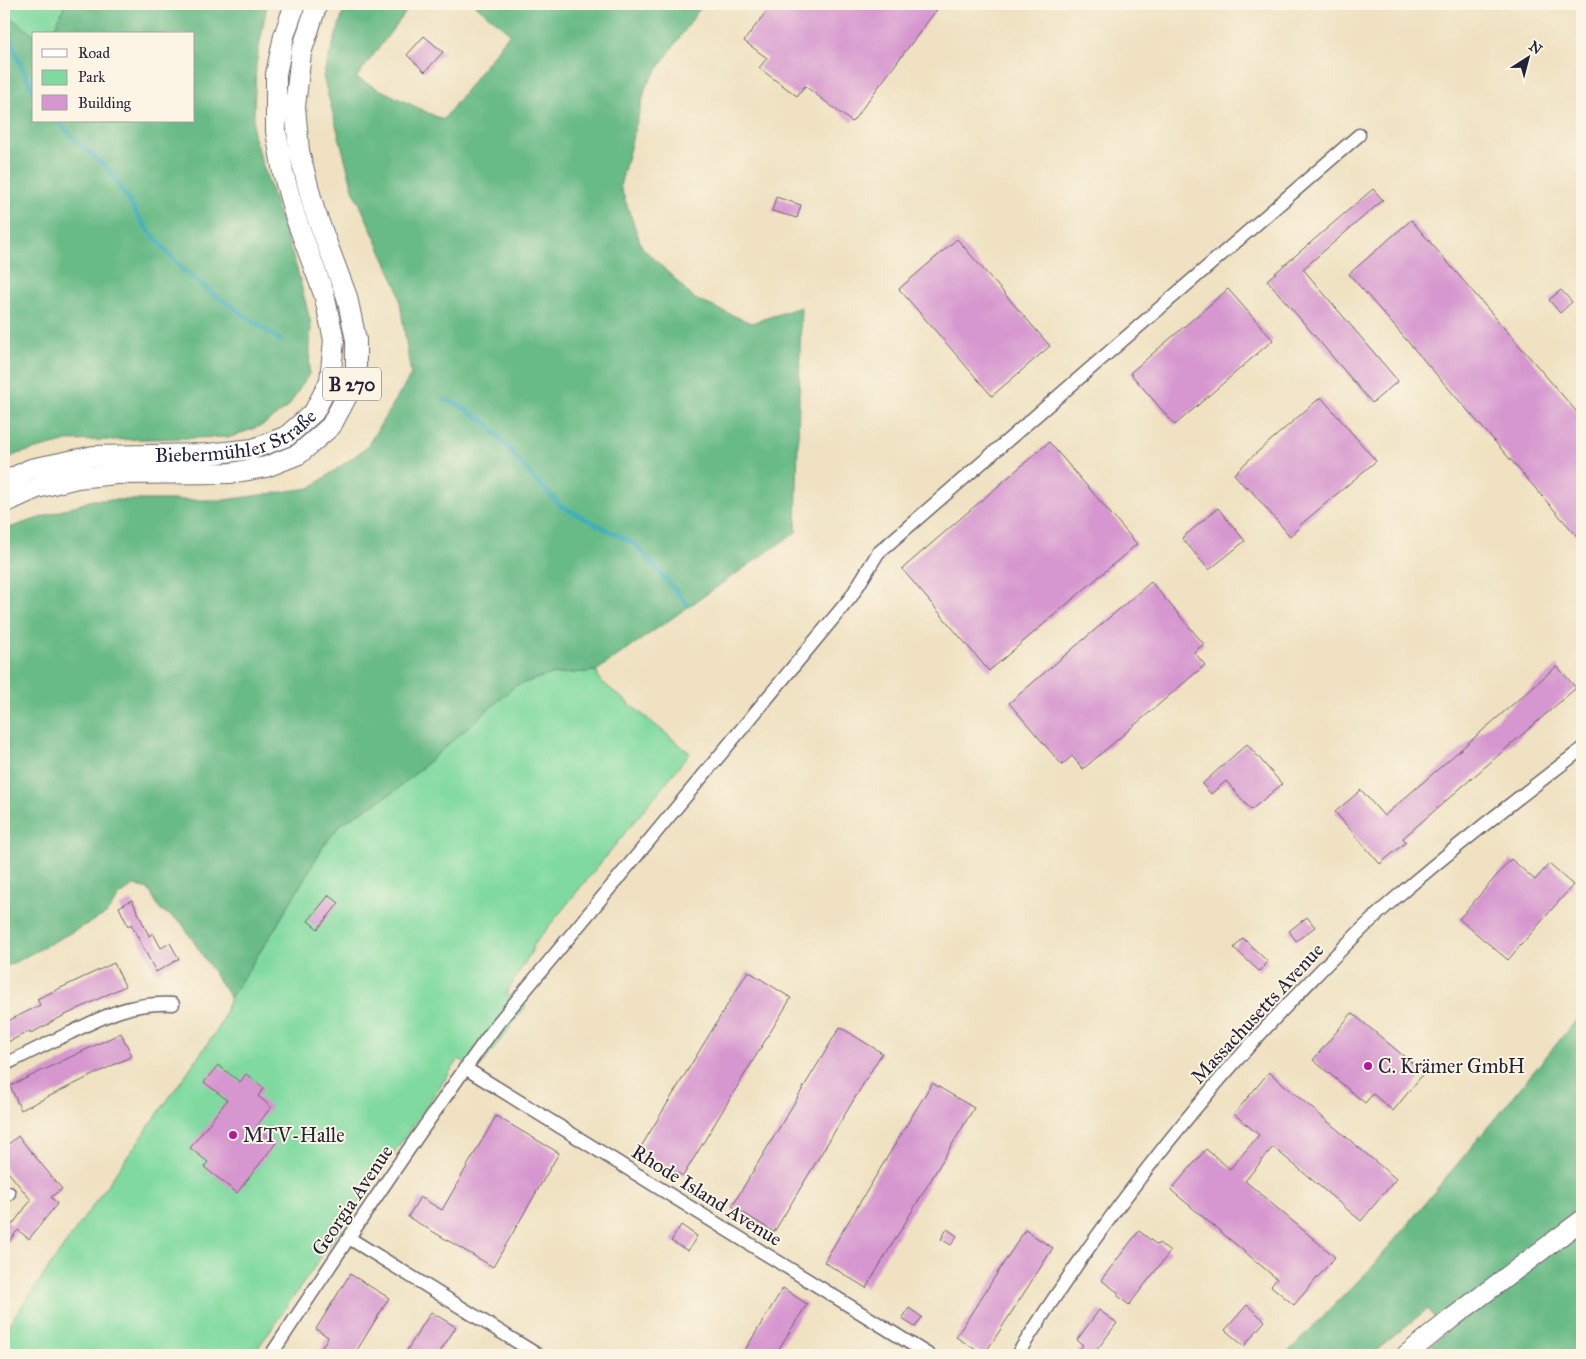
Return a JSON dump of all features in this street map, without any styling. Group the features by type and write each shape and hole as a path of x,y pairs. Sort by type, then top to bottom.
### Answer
{"main road":[{"name":"Biebermühler Straße","path":"4,482 31,469 94,456 208,454 254,449 286,436 314,412 330,381 334,340 324,294 295,216 283,172 276,131 276,74 284,36 294,4"},
{"name":"B 270","path":"4,503 37,488 77,478 116,474 231,473 266,467 299,454 331,426 350,390 356,366 356,340 347,297 314,209 299,151 295,108 301,53 317,4"},
{"path":"1406,1355 1582,1220"}],"street":[{"name":"Georgia Avenue","path":"271,1355 348,1238 498,1022 851,597 878,553 1359,136"},
{"name":"Massachusetts Avenue","path":"1017,1355 1057,1293 1121,1202 1212,1087 1272,1020 1392,901 1582,749"},
{"path":"4,1065 111,1013 154,1003 173,1004"},
{"name":"Rhode Island Avenue","path":"465,1068 928,1355"},
{"path":"348,1238 538,1355"}],"green space":[{"path":"4,4 65,4 53,32 32,34 10,17 4,31"},
{"path":"65,4 267,4 256,65 253,135 297,269 311,324 309,374 288,407 263,425 231,437 67,441 17,454 4,460 4,31 10,17 32,34 32,122 195,122 195,32 53,32"},
{"path":"346,4 412,4 356,78 443,120 510,33 474,4 703,4 646,86 620,186 642,247 695,299 751,323 801,307 796,532 596,671 548,675 515,686 395,791 341,824 324,845 274,930 230,998 181,922 161,910 148,889 135,885 120,895 106,914 4,968 4,532 6,529 93,500 225,500 310,488 366,448 411,375 398,289 353,189 323,76"},
{"path":"596,671 601,681 690,753 532,947 533,949 506,994 526,1006 478,1070 459,1059 253,1355 4,1355 4,1331 220,1026 230,998 274,930 324,845 341,824 395,791 515,686 548,675"},
{"path":"1582,1013 1582,1355 1420,1355 1447,1331 1427,1309 1371,1355 1285,1355 1373,1266"}],"building":[{"path":"772,4 941,4 852,122 805,86 797,96 759,68 767,58 744,41"},
{"path":"424,36 443,52 425,72 407,55"},
{"path":"1373,189 1383,200 1303,269 1398,381 1372,403 1267,280"},
{"path":"776,197 801,205 797,218 772,211"},
{"path":"1411,220 1582,418 1582,542 1349,274"},
{"path":"957,239 1050,346 992,396 899,289"},
{"path":"1228,289 1273,340 1175,425 1130,373"},
{"path":"1561,290 1572,302 1560,313 1549,300"},
{"path":"1321,397 1376,461 1299,526 1290,536 1247,486 1246,488 1234,474"},
{"path":"1049,442 1137,544 989,671 902,569"},
{"path":"1218,508 1245,541 1209,570 1182,538"},
{"path":"1151,582 1204,644 1194,652 1205,665 1083,769 1072,756 1062,765 1009,703"},
{"path":"1557,666 1576,688 1403,838 1406,842 1380,864 1335,812 1361,790 1384,816"},
{"path":"1247,744 1282,784 1251,810 1226,781 1211,794 1202,784"},
{"path":"1511,859 1535,880 1549,864 1573,885 1508,960 1459,919"},
{"path":"329,895 339,903 318,929 308,921"},
{"path":"132,900 149,936 153,933 161,948 170,943 179,959 156,972 131,924 128,926 119,907"},
{"path":"1307,917 1315,927 1296,941 1289,931"},
{"path":"1243,938 1268,962 1259,971 1234,948"},
{"path":"114,963 125,986 31,1033 30,1031 4,1044 4,1023 40,1005 37,999"},
{"path":"748,971 791,998 683,1176 639,1150"},
{"name":"C. Krämer GmbH","path":"1352,1013 1424,1073 1393,1111 1373,1094 1365,1103 1313,1060"},
{"path":"840,1027 882,1053 774,1232 732,1206"},
{"path":"121,1033 132,1056 21,1110 10,1086"},
{"name":"MTV-Halle","path":"218,1065 240,1082 246,1074 264,1088 258,1096 271,1107 256,1127 276,1143 237,1193 204,1167 208,1162 190,1148 227,1100 204,1082"},
{"path":"1269,1072 1396,1179 1361,1221 1273,1147 1245,1181 1335,1257 1294,1305 1271,1286 1277,1279 1171,1190 1206,1149 1230,1169 1259,1135 1234,1114"},
{"path":"932,1083 974,1108 866,1288 824,1262"},
{"path":"496,1116 559,1153 493,1267 408,1217 420,1197 442,1210"},
{"path":"18,1136 62,1189 51,1197 57,1204 29,1239 18,1230 4,1248 4,1218 12,1225 31,1200 4,1167 4,1148"},
{"path":"681,1225 697,1236 688,1251 671,1241"},
{"path":"947,1229 957,1236 951,1245 941,1239"},
{"path":"1025,1230 1053,1248 984,1355 956,1337"},
{"path":"1139,1231 1170,1252 1129,1305 1117,1295 1119,1293 1101,1280"},
{"path":"350,1274 389,1298 354,1355 317,1355 328,1337 316,1329"},
{"path":"783,1288 807,1304 775,1355 742,1355"},
{"path":"1247,1305 1265,1321 1244,1346 1225,1330"},
{"path":"909,1308 922,1317 915,1327 902,1319"},
{"path":"1099,1310 1117,1323 1093,1355 1075,1355 1083,1345 1077,1340"},
{"path":"431,1312 456,1327 438,1355 404,1355"}],"waterway":[{"path":"4,20 18,59 32,88"},
{"path":"58,122 110,171 143,224 182,269 208,290 281,341"},
{"path":"445,400 456,403 487,423 531,475 561,506 635,544 688,605"}],"place":[{"name":"C. Krämer GmbH","path":"1368,1066"},
{"name":"MTV-Halle","path":"233,1135"}]}
